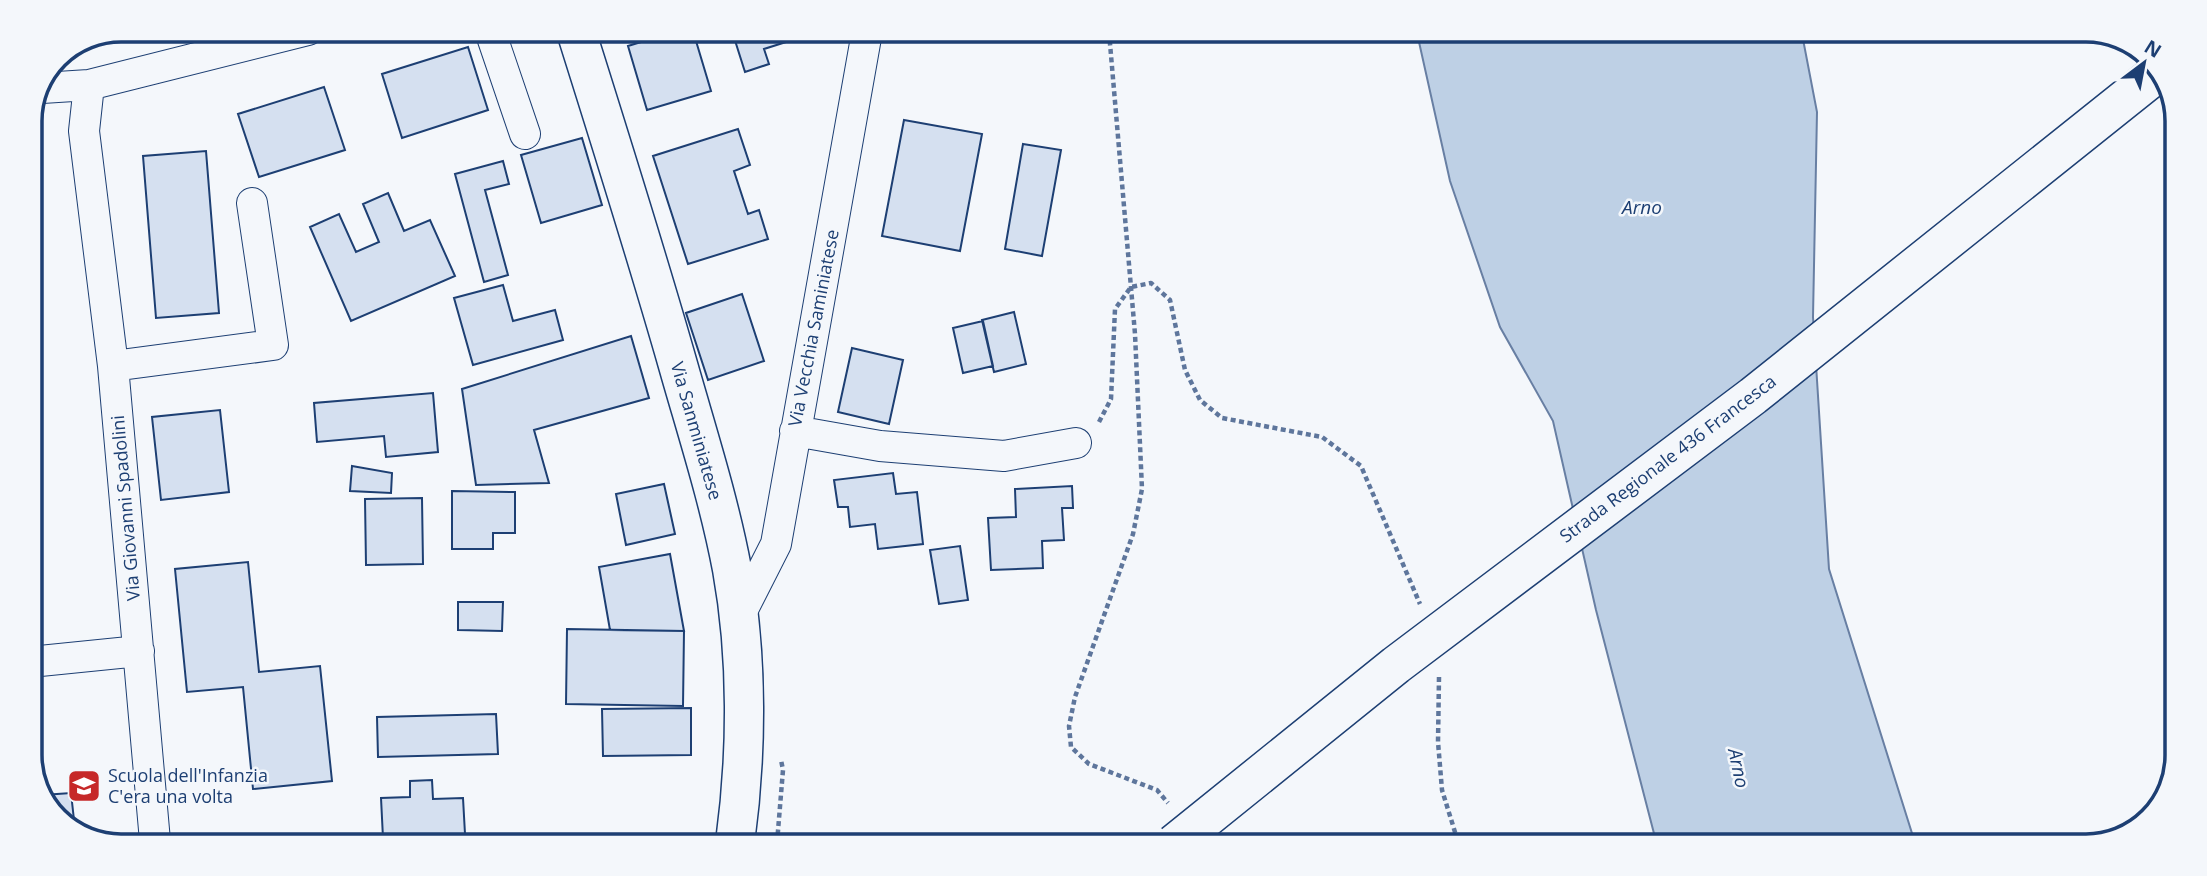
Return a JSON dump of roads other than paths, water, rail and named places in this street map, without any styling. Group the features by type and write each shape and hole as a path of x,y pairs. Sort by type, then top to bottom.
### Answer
{"main road":[{"name":"Via Sanminiatese","path":"579,42 650,269 725,536 739,617 742,738 736,834"},
{"name":"Strada Regionale 436 Francesca","path":"1173,826 1396,665 1753,396 2152,78"}],"street":[{"path":"50,88 89,85 260,42"},
{"path":"494,42 526,134"},
{"name":"Via Vecchia Saminiatese","path":"739,617 776,544 865,42"},
{"name":"Via Giovanni Spadolini","path":"89,85 84,131 113,366 154,834"},
{"path":"113,366 273,345 252,203"},
{"path":"795,431 880,446 1004,456 1076,443"},
{"path":"42,661 139,651"}],"water":[{"name":"Arno","path":"1419,42 1804,42 1817,112 1813,317 1829,569 1912,834 1654,834 1596,610 1553,421 1500,327 1450,181"}],"place":[{"name":"Scuola dell'Infanzia C'era una volta","path":"84,786"}]}
